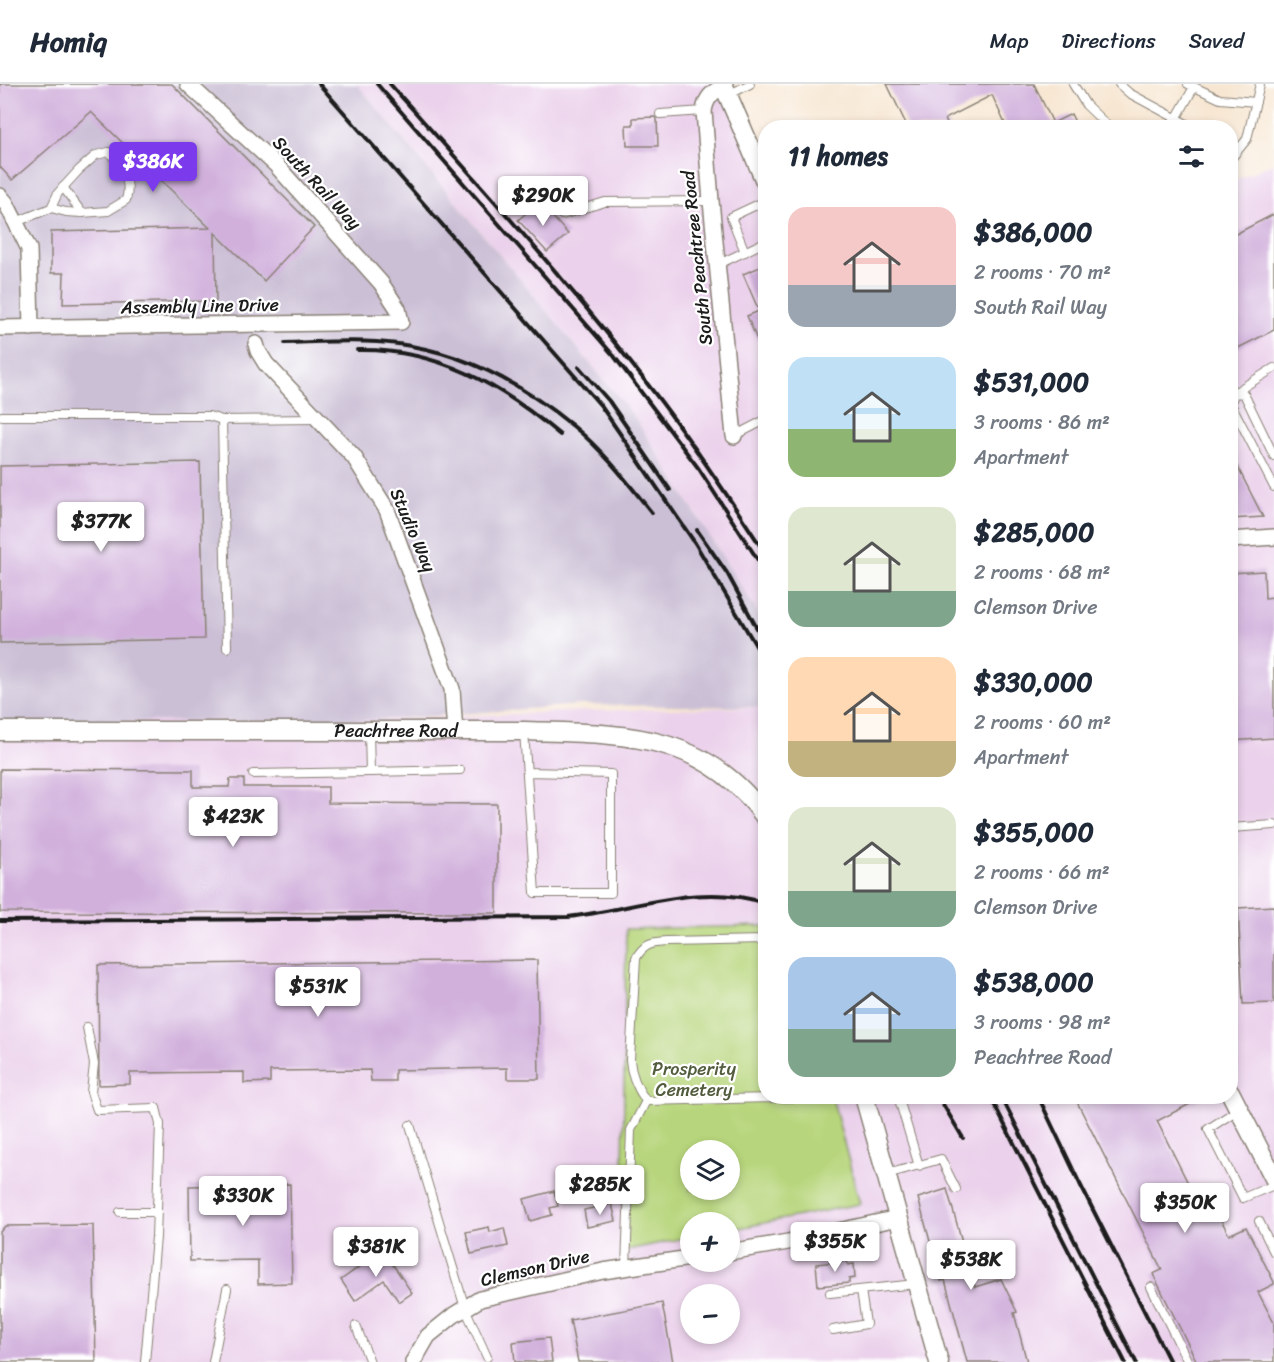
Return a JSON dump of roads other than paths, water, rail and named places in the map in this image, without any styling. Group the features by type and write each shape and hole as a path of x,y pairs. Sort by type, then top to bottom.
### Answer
{"street":[{"name":"South Rail Way","path":"188,84 276,165 381,283 399,309 401,322"},
{"path":"704,111 705,101 714,90 725,88 758,165"},
{"name":"South Peachtree Road","path":"704,111 734,436"},
{"path":"0,196 29,249 31,328"},
{"name":"Assembly Line Drive","path":"0,328 401,322"},
{"name":"Studio Way","path":"256,344 266,364 354,457 387,510 452,689 455,733"},
{"path":"1238,539 1274,537"},
{"name":"Peachtree Road","path":"0,731 455,733 524,731 609,734 663,743 701,758 725,775 758,807"},
{"path":"866,1104 936,1362"},
{"path":"1236,1104 1274,1178"},
{"path":"740,1250 898,1218"},
{"name":"Clemson Drive","path":"413,1362 428,1336 480,1299 626,1268 680,1260"}],"lane":[{"path":"725,88 750,84"},
{"path":"1073,84 1086,105 1102,120"},
{"path":"1119,84 1129,93 1180,120"},
{"path":"1238,146 1247,140 1260,84"},
{"path":"1176,118 1191,86 1220,99 1256,102"},
{"path":"660,114 704,111"},
{"path":"16,222 51,208 82,213 108,211 126,200 129,189 122,166 109,152 96,155 63,187 51,208"},
{"path":"63,187 82,213"},
{"path":"562,215 606,201 711,201"},
{"path":"745,252 731,217 758,204"},
{"path":"717,265 758,246"},
{"path":"1238,387 1274,368"},
{"path":"1238,392 1244,394 1274,456"},
{"path":"2,416 209,416 222,420 319,419"},
{"path":"1238,418 1274,487"},
{"path":"222,420 227,648"},
{"path":"734,436 758,424"},
{"path":"524,731 535,893 611,893 611,774 527,772"},
{"path":"369,732 370,772"},
{"path":"253,774 460,770"},
{"path":"1238,827 1274,825"},
{"path":"646,1101 637,1088 631,1072 630,1060 636,958 642,948 653,943 667,942 758,940"},
{"path":"87,1027 94,1064 91,1092 97,1110 156,1108 160,1124 145,1362"},
{"path":"646,1101 758,1098"},
{"path":"626,1268 631,1130 646,1101"},
{"path":"900,1104 919,1166"},
{"path":"1239,1109 1208,1129 1243,1198 1274,1185"},
{"path":"410,1125 465,1308 487,1357"},
{"path":"886,1175 940,1159 956,1190"},
{"path":"120,1212 156,1212"},
{"path":"1259,1221 1274,1252"},
{"path":"830,1293 916,1284"},
{"path":"1150,1287 1188,1362"},
{"path":"213,1362 227,1289"},
{"path":"833,1330 866,1324 861,1290"},
{"path":"356,1326 370,1362"}],"railway":[{"path":"319,84 601,406 695,543 758,649"},
{"path":"377,84 614,356 699,469 758,560"},
{"path":"390,84 592,315 685,434 758,542"},
{"path":"285,343 356,341 398,344 446,354 491,373 534,397 584,435 615,467 652,513"},
{"path":"357,350 414,355 466,373 515,400 560,435"},
{"path":"579,367 609,401 670,490"},
{"path":"697,530 727,573 758,630"},
{"path":"0,921 568,917 691,896 716,895 758,901"},
{"path":"943,1104 963,1138"},
{"path":"994,1104 1125,1362"},
{"path":"1005,1104 1136,1362"},
{"path":"1042,1104 1170,1362"}],"park label":[{"name":"Prosperity Cemetery","path":"694,1079"}]}
